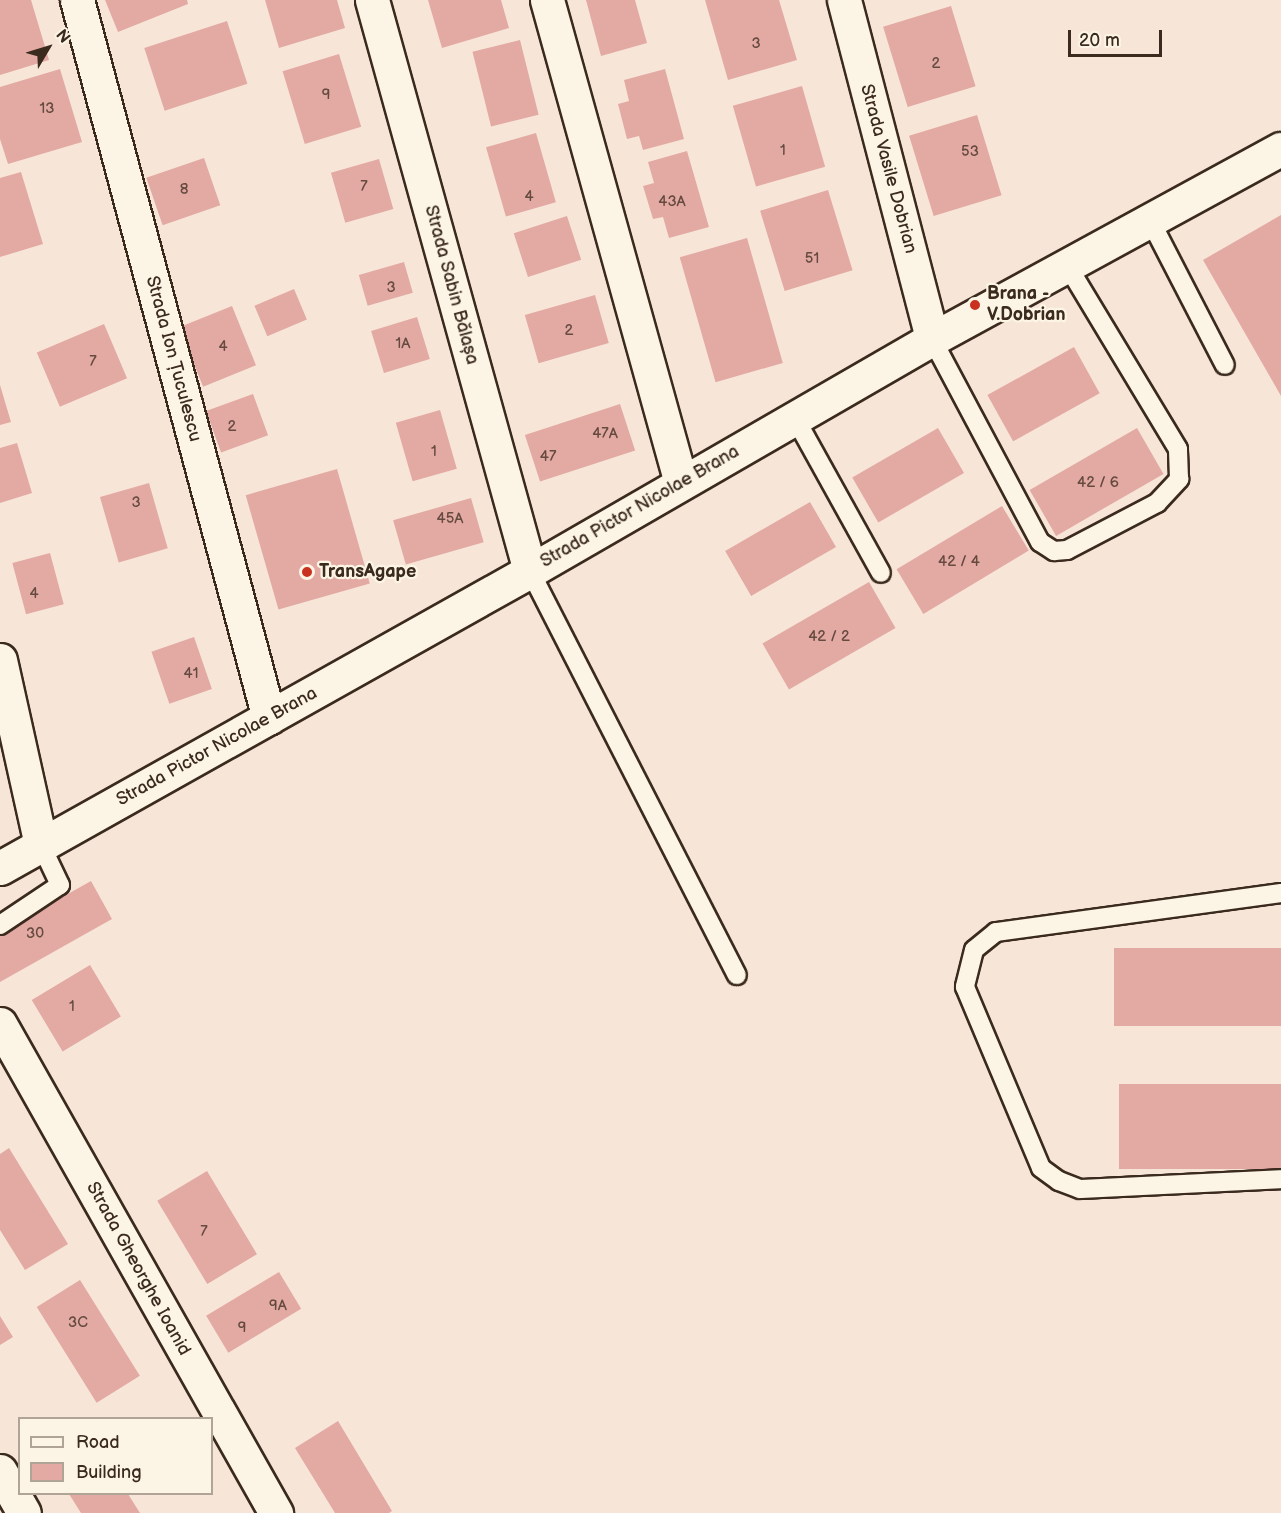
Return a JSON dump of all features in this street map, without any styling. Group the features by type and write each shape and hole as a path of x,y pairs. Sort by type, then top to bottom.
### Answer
{"street":[{"name":"Strada Ion Țuculescu","path":"77,0 269,718"},
{"name":"Strada Sabin Bălașa","path":"372,0 530,571"},
{"path":"547,0 681,483"},
{"name":"Strada Vasile Dobrian","path":"844,0 932,339"},
{"name":"Strada Pictor Nicolae Brana","path":"0,868 530,571 932,339 1281,149"},
{"path":"0,660 41,845"},
{"name":"Strada Gheorghe Ioanid","path":"0,1024 276,1513"},
{"path":"0,1471 24,1513"}],"lane":[{"path":"1150,220 1225,366"},
{"path":"932,339 1040,542 1054,551 1067,550 1157,503 1179,479 1178,449 1067,265"},
{"path":"795,418 881,573"},
{"path":"530,571 737,975"},
{"path":"0,925 60,885 41,845"},
{"path":"1281,893 996,932 974,950 965,987 1041,1168 1059,1181 1080,1189 1281,1179"}],"building":[{"path":"0,0 31,0 49,60 0,75"},
{"path":"105,0 187,0 188,4 118,32"},
{"path":"265,0 337,0 345,28 279,48"},
{"path":"428,0 501,0 509,28 442,48"},
{"path":"586,0 635,0 647,43 601,56"},
{"path":"705,0 779,0 797,60 728,80"},
{"path":"951,6 976,86 908,107 883,27"},
{"path":"227,21 247,84 165,111 144,48"},
{"path":"520,40 539,115 491,127 472,52"},
{"path":"339,54 361,127 305,144 283,71"},
{"path":"60,69 82,142 8,164 0,139 0,87"},
{"path":"665,69 684,139 643,150 639,136 627,139 618,104 629,101 624,80"},
{"path":"802,86 825,167 756,187 733,106"},
{"path":"977,115 1002,195 934,216 909,136"},
{"path":"536,133 556,202 506,217 486,147"},
{"path":"687,151 709,227 669,238 663,217 653,219 643,186 654,183 648,162"},
{"path":"204,158 220,205 163,225 146,178"},
{"path":"379,159 393,209 345,223 331,173"},
{"path":"21,172 43,244 0,257 0,178"},
{"path":"828,190 853,270 785,291 760,211"},
{"path":"1281,215 1281,396 1203,260"},
{"path":"567,216 581,260 528,277 514,233"},
{"path":"747,238 783,363 716,382 680,257"},
{"path":"404,262 413,293 368,306 359,275"},
{"path":"294,289 307,319 267,336 254,306"},
{"path":"595,295 609,343 539,363 525,315"},
{"path":"232,306 256,365 203,387 179,327"},
{"path":"417,317 430,359 384,373 371,331"},
{"path":"104,324 127,378 60,407 37,353"},
{"path":"1074,347 1100,393 1013,441 987,395"},
{"path":"0,385 11,422 0,425"},
{"path":"253,394 268,435 221,452 206,411"},
{"path":"620,404 635,451 540,482 525,435"},
{"path":"440,410 457,469 413,481 396,423"},
{"path":"938,428 964,473 878,523 852,478"},
{"path":"1137,428 1164,474 1056,536 1030,490"},
{"path":"17,443 32,493 0,503 0,448"},
{"path":"337,469 370,583 278,610 246,495"},
{"path":"149,483 168,548 119,562 100,497"},
{"path":"471,498 484,542 406,565 393,520"},
{"path":"810,502 836,547 751,596 725,551"},
{"path":"1002,506 1029,551 923,614 897,569"},
{"path":"50,553 64,604 26,614 12,563"},
{"path":"869,582 896,628 789,689 762,644"},
{"path":"194,637 212,689 169,704 151,652"},
{"path":"91,881 112,919 0,982 0,932"},
{"path":"1114,948 1281,948 1281,1026 1114,1026"},
{"path":"90,965 121,1016 63,1051 32,1000"},
{"path":"1119,1084 1281,1084 1281,1169 1119,1169"},
{"path":"9,1148 68,1244 25,1270 0,1230 0,1154"},
{"path":"207,1171 257,1254 207,1284 157,1201"},
{"path":"279,1272 301,1309 228,1353 206,1316"},
{"path":"80,1280 140,1376 97,1403 37,1307"},
{"path":"0,1316 13,1337 0,1345"},
{"path":"338,1421 392,1511 389,1513 335,1513 295,1448"},
{"path":"70,1495 129,1495 140,1513 81,1513"}],"place":[{"name":"Brana - V.Dobrian","path":"975,305"},
{"name":"TransAgape","path":"307,572"}]}
